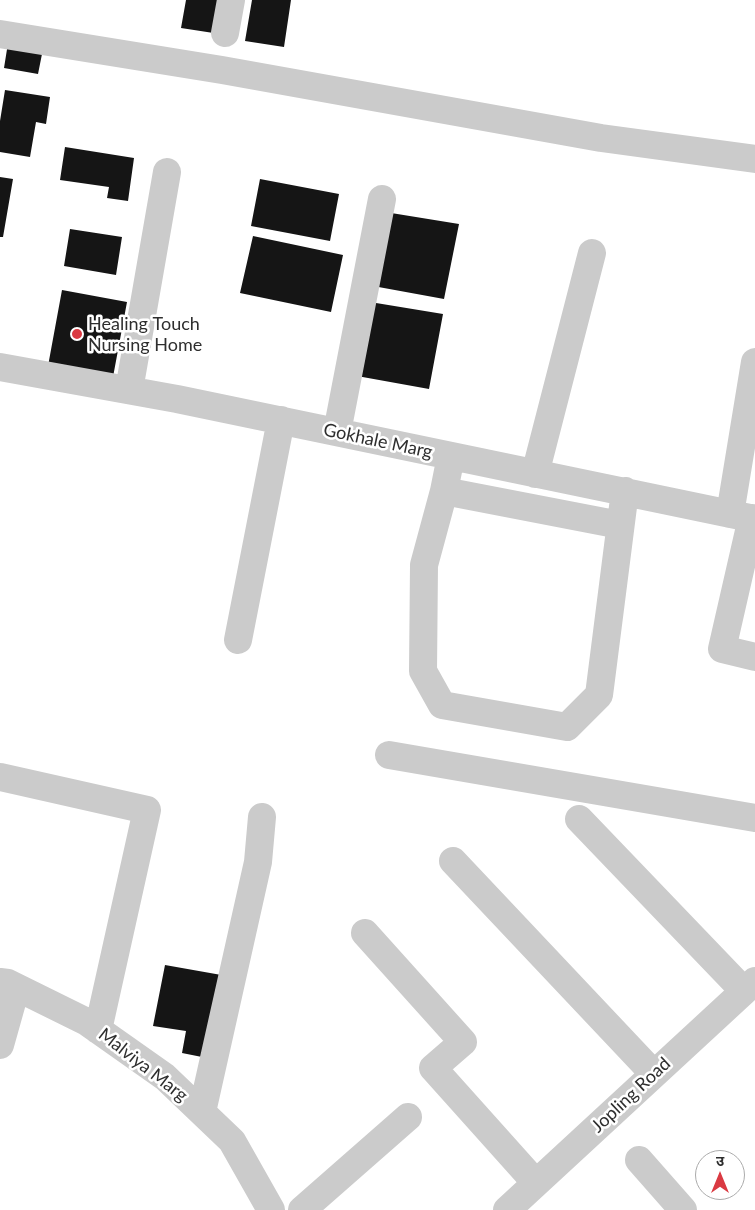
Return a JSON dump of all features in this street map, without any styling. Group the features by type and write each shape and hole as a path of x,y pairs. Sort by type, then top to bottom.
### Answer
{"street":[{"path":"225,33 231,0"},
{"path":"0,34 222,70 601,138 755,159"},
{"path":"128,390 167,172"},
{"path":"337,432 382,199"},
{"path":"535,474 592,253"},
{"path":"755,362 746,517 722,649 755,657"},
{"name":"Gokhale Marg","path":"0,367 281,420 746,517"},
{"path":"238,640 281,420"},
{"path":"451,456 444,491 424,566 423,585 423,671 442,705 567,727 599,695 625,491"},
{"path":"444,491 620,526"},
{"path":"389,755 755,818"},
{"path":"0,777 147,810 98,1030"},
{"path":"202,1112 258,862 262,817"},
{"path":"579,819 750,986"},
{"path":"452,860 654,1074"},
{"path":"365,933 463,1042 433,1068 536,1183"},
{"path":"0,1045 8,985"},
{"name":"Malviya Marg","path":"8,985 87,1022 165,1077 232,1141 271,1210"},
{"name":"Jopling Road","path":"507,1210 750,986"},
{"path":"302,1210 408,1117"},
{"path":"639,1160 682,1210"}],"building":[{"path":"186,0 226,0 220,34 181,28"},
{"path":"252,0 291,0 284,47 245,41"},
{"path":"8,43 43,49 38,74 4,68"},
{"path":"5,90 50,97 46,124 36,122 30,157 0,152 0,121"},
{"path":"65,147 134,158 128,201 107,198 109,187 60,180"},
{"path":"0,177 13,179 3,237 0,237"},
{"path":"260,179 339,194 330,241 251,226"},
{"path":"385,212 459,224 444,299 373,286"},
{"path":"70,229 122,237 116,275 64,266"},
{"path":"253,236 343,255 331,312 240,293"},
{"path":"62,290 127,302 113,377 48,366"},
{"path":"370,302 443,314 429,389 357,376"},
{"path":"165,965 227,976 212,1059 182,1053 186,1031 153,1026"}],"place":[{"name":"Healing Touch Nursing Home","path":"77,334"}]}
